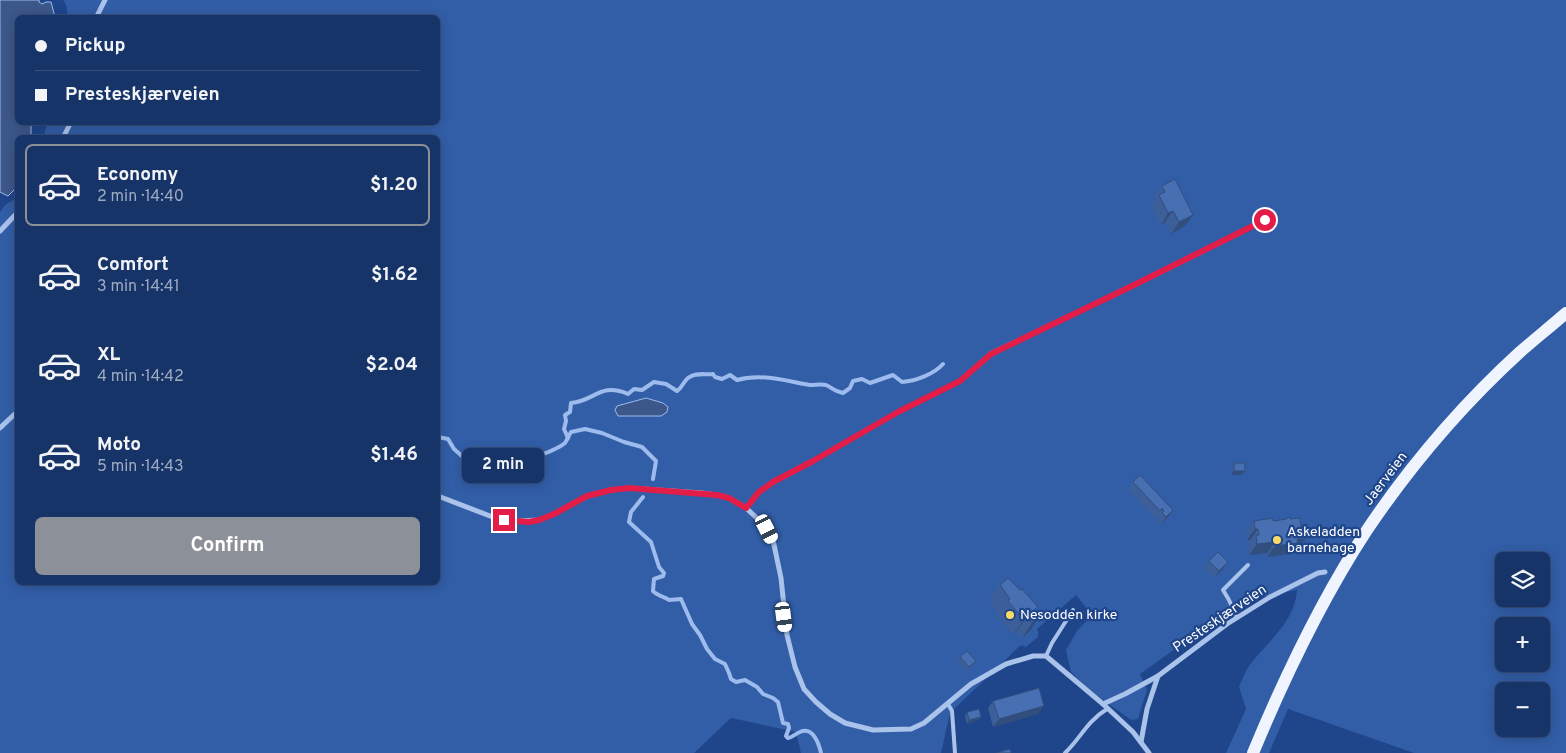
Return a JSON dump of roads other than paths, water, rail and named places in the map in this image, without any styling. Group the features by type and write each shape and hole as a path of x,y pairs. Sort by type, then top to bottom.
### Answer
{"main road":[{"name":"Jaerveien","path":"1253,753 1299,649 1366,531 1434,442 1466,406 1520,352 1566,313"}],"street":[{"path":"98,15 105,0"},
{"path":"0,231 15,215"},
{"path":"0,428 15,414"},
{"path":"440,497 490,516 518,521 539,520 596,493 629,488 717,495 729,498 746,508 767,529 773,540 781,578 787,635 795,667 804,689 830,714 845,722 873,730 911,729 924,723 972,684 1006,664 1033,656 1046,656 1133,732 1148,753"},
{"name":"Presteskjærveien","path":"1105,706 1158,676 1237,618 1270,597 1318,573 1324,572"},
{"path":"1141,742 1147,709 1158,676"}],"lane":[{"path":"746,508 759,492 773,482 898,412 960,381 991,354 1265,220"},
{"path":"1237,618 1223,590 1248,565"},
{"path":"1046,656 1073,610"},
{"path":"948,704 952,711 955,753"},
{"path":"1065,753 1105,706"}],"waterway":[{"path":"568,438 564,429 565,415 570,412 571,403 579,402 604,391 611,390 628,394 634,389 642,390 654,382 666,384 677,391 691,376 713,374 715,377 722,379 730,375 737,380 764,377 810,385 824,385 843,393 850,388 853,381 862,379 870,383 893,375 902,382 919,379 930,374 943,364"},
{"path":"440,437 448,439 454,449 463,457 475,455 488,449 504,452 519,462 555,449 565,443 571,432 585,429 642,447 656,461 653,479"},
{"path":"643,497 631,512 629,522 651,542 659,567 664,573 663,576 654,579 653,591 669,600 681,599 692,624 707,649 715,659 725,664 731,679 736,682 745,680 757,687 763,694 778,702 783,723 788,724 789,728 786,736 788,738 800,732 808,731 815,737 821,753"}],"place":[{"name":"Askeladden barnehage","path":"1277,540"},
{"name":"Nesodden kirke","path":"1010,615"}]}
